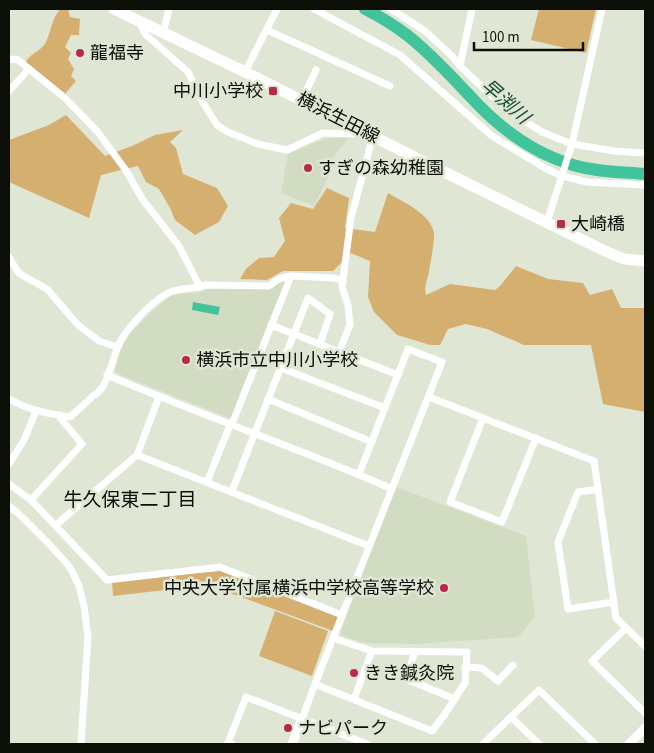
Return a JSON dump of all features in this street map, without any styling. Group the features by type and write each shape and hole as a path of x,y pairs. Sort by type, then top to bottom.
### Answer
{"main road":[{"name":"横浜生田線","path":"114,9 624,259 645,261"}],"street":[{"path":"163,33 169,9"},
{"path":"245,72 277,9"},
{"path":"314,9 400,54 492,136 545,168 588,182 645,185"},
{"path":"392,9 425,31 483,88 512,113 542,132 572,145 645,153"},
{"path":"460,66 472,9"},
{"path":"547,222 572,145 602,9"},
{"path":"139,21 145,34 188,72 216,125 228,132 258,144 287,150 322,133 370,134 351,218 342,287 348,305 350,325 339,352"},
{"path":"267,30 390,86"},
{"path":"9,60 18,60 66,99 97,130 125,169 143,200 179,246 200,287"},
{"path":"9,91 29,69"},
{"path":"302,100 316,70"},
{"path":"9,257 20,274 47,289 78,325 99,340 117,347"},
{"path":"9,398 22,406 36,411 70,417 102,388 117,347 133,323 168,293 205,285 269,286 280,279 291,276 334,278 343,281"},
{"path":"207,482 291,276"},
{"path":"232,491 308,298 330,314 320,344"},
{"path":"271,325 398,375"},
{"path":"292,744 442,362 408,349 359,474"},
{"path":"281,368 386,408"},
{"path":"108,375 159,397 359,474 392,489"},
{"path":"56,525 136,455 159,397"},
{"path":"429,397 594,461 616,618 645,646"},
{"path":"268,399 372,442"},
{"path":"9,464 24,440 36,411"},
{"path":"31,500 82,444 58,415"},
{"path":"483,418 450,502 502,522 536,438"},
{"path":"136,455 369,546"},
{"path":"9,484 31,500 107,580 220,567 342,615"},
{"path":"598,489 578,492 558,542 568,609 614,602"},
{"path":"9,506 68,565 79,586 88,637 80,744"},
{"path":"626,628 592,661 645,713"},
{"path":"315,684 432,731 465,683 467,652 372,651 333,638"},
{"path":"354,699 372,651"},
{"path":"414,651 406,679 455,699"},
{"path":"466,668 482,668 498,682 513,665"},
{"path":"483,744 539,690 595,744"},
{"path":"232,744 228,743 246,697 367,744"},
{"path":"511,717 539,744"},
{"path":"629,744 645,728"}],"shaded area":[{"path":"61,9 68,9 70,17 80,19 79,35 71,35 65,47 71,53 68,59 74,69 71,76 76,81 65,94 26,62 30,56 44,45 52,24"},
{"path":"539,9 596,9 586,53 531,40"},
{"path":"66,115 105,156 155,135 183,130 170,142 176,148 183,174 217,188 228,206 219,222 195,235 175,220 159,189 146,182 138,166 101,175 89,218 9,182 9,140 49,125"},
{"name":"すぎの森幼稚園","path":"327,138 349,138 333,157 328,178 314,206 281,193 288,154"},
{"path":"327,188 349,198 345,228 375,232 388,193 416,209 428,220 432,226 434,236 426,295 450,284 495,290 516,266 548,279 583,283 590,295 612,289 621,308 645,308 645,412 603,404 591,345 524,345 487,329 466,324 448,329 440,345 430,345 397,335 374,312 368,297 370,261 351,253 333,271 283,271 267,280 240,279 246,269 259,258 274,257 285,241 279,218 291,203 313,209"},
{"name":"横浜市立中川小学校","path":"287,280 232,419 116,373 115,370 121,349 129,334 172,295 198,293 212,287 231,289 279,283"},
{"path":"193,302 220,307 218,315 192,310"},
{"name":"中央大学付属横浜中学校高等学校","path":"396,487 526,536 535,617 518,637 416,644 365,643 340,635 367,559"},
{"path":"220,571 340,615 333,631 209,585 113,596 112,581"},
{"path":"275,611 328,631 312,676 259,656"}],"waterway":[{"name":"早渕川","path":"365,9 407,35 440,64 492,118 530,146 544,154 573,165 591,169 645,174"}],"place":[{"name":"龍福寺","path":"80,53"},
{"name":"中川小学校","path":"273,91"},
{"name":"すぎの森幼稚園","path":"308,168"},
{"name":"大崎橋","path":"561,224"},
{"name":"横浜市立中川小学校","path":"186,360"},
{"name":"中央大学付属横浜中学校高等学校","path":"444,588"},
{"name":"きき鍼灸院","path":"354,673"},
{"name":"ナビパーク","path":"288,728"}],"district":[{"name":"牛久保東二丁目","path":"130,500"}]}
